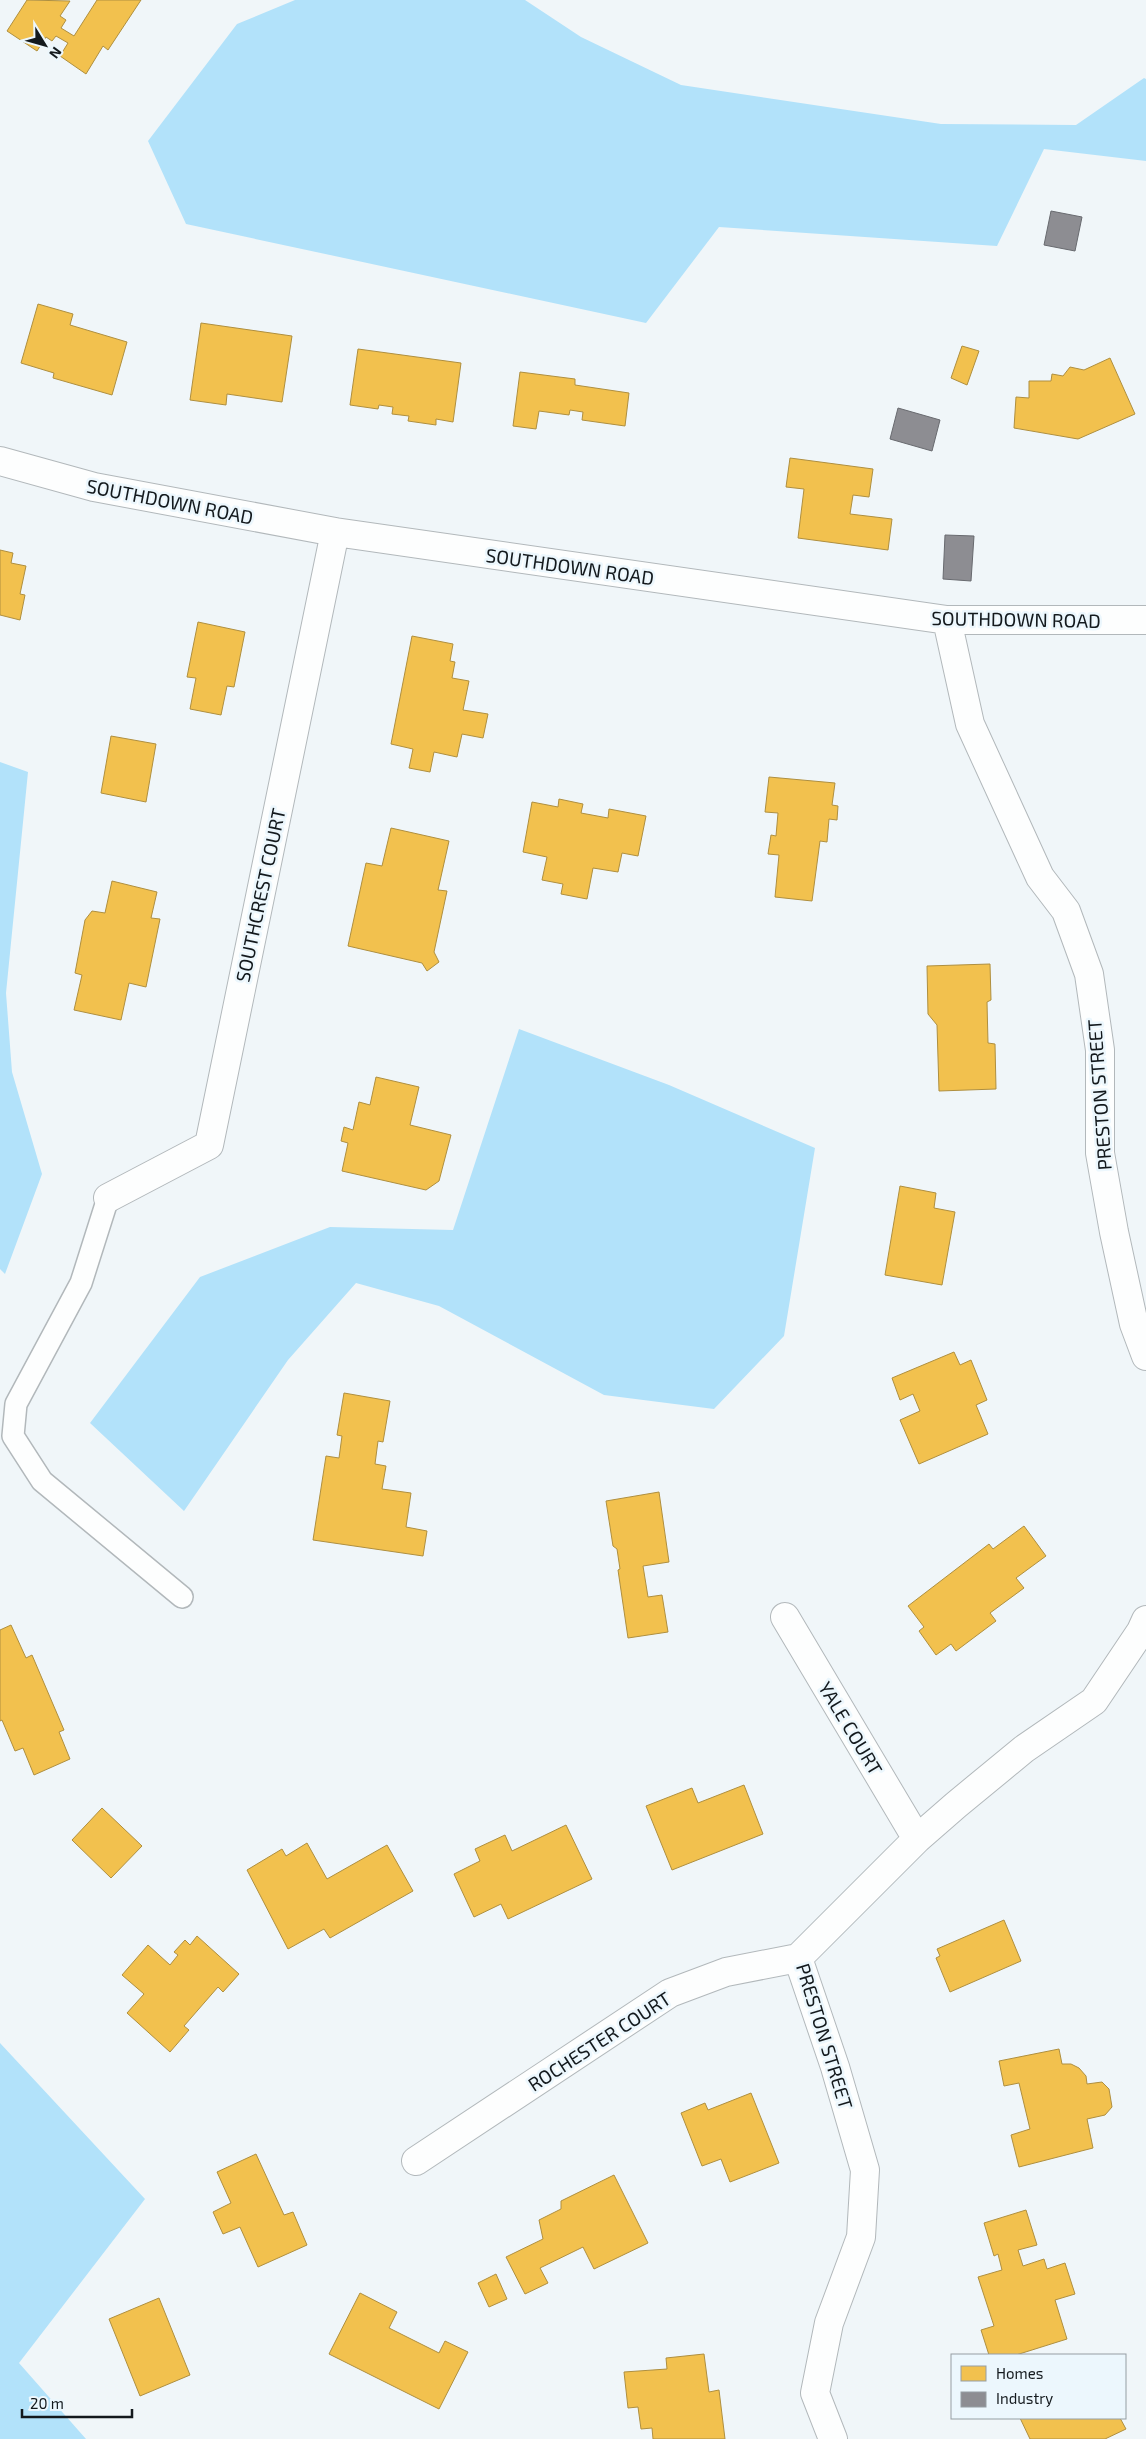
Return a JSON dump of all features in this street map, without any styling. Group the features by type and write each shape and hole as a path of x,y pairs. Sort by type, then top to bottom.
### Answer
{"street":[{"name":"SOUTHDOWN ROAD","path":"0,461 94,487 335,532 947,620 1146,620"},
{"name":"SOUTHCREST COURT","path":"108,1198 209,1145 335,532"},
{"name":"PRESTON STREET","path":"947,620 970,724 1040,877 1066,912 1089,974 1100,1050 1100,1153 1114,1232 1134,1324 1146,1356"},
{"name":"YALE COURT","path":"785,1617 917,1839"},
{"name":"PRESTON STREET","path":"832,2439 815,2393 829,2323 862,2238 866,2170 835,2067 798,1958 917,1839 1024,1749 1094,1701 1141,1631 1146,1620"},
{"name":"ROCHESTER COURT","path":"416,2161 670,1993 726,1972 798,1958"}],"lane":[{"path":"108,1198 81,1282 16,1404 14,1436 42,1481 182,1597"}],"shaded area":[{"path":"295,0 525,0 581,37 681,85 941,124 1076,125 1144,78 1146,79 1146,161 1044,149 997,246 719,227 646,323 186,224 148,141 237,24"},
{"path":"0,762 28,772 6,993 12,1072 42,1174 5,1274 0,1269"},
{"path":"519,1029 669,1085 815,1148 784,1336 714,1409 604,1395 439,1306 356,1283 288,1360 184,1511 90,1423 200,1277 330,1227 453,1230"},
{"path":"0,2043 145,2199 19,2363 86,2439 0,2439"}],"building: Homes":[{"path":"27,0 70,1 60,16 66,20 61,28 74,36 97,0 141,0 108,50 103,46 86,74 60,56 68,43 56,36 52,41 46,37 37,51 7,31"},
{"path":"38,304 73,314 70,325 127,342 112,395 53,378 54,373 21,363"},
{"path":"201,323 292,336 282,402 227,394 226,405 190,400"},
{"path":"962,346 979,351 967,385 951,378"},
{"path":"358,349 461,363 453,422 436,419 436,425 408,421 409,416 392,414 393,407 379,405 378,409 350,405"},
{"path":"1110,358 1135,414 1078,439 1014,428 1016,397 1029,398 1029,381 1051,381 1052,374 1063,376 1070,367 1084,370"},
{"path":"520,372 575,379 575,385 629,393 625,426 582,420 583,412 570,410 569,415 539,411 536,429 513,426"},
{"path":"790,458 873,469 869,497 853,495 850,514 892,519 888,550 798,538 804,489 786,487"},
{"path":"0,550 13,553 11,563 26,566 20,594 25,595 20,620 0,615"},
{"path":"198,622 245,632 234,687 227,686 221,715 190,709 196,678 187,677"},
{"path":"412,636 453,644 450,661 455,662 452,678 469,681 463,710 488,714 483,738 462,734 457,757 434,752 430,772 409,768 413,749 391,744"},
{"path":"111,736 156,744 146,802 101,793"},
{"path":"769,777 835,783 832,805 838,806 837,820 829,819 827,842 820,841 812,901 775,897 779,855 768,854 771,835 776,836 778,813 765,812"},
{"path":"559,799 583,804 581,813 608,818 609,809 646,816 638,856 622,853 618,872 593,868 587,899 561,894 563,884 542,880 547,857 523,852 532,802 558,807"},
{"path":"391,828 449,841 438,890 447,891 434,952 439,962 427,971 422,963 348,946 366,863 382,866"},
{"path":"112,881 157,892 151,918 160,919 146,987 129,983 121,1020 74,1010 82,975 75,973 85,920 92,911 105,913"},
{"path":"990,964 991,1000 987,1002 988,1043 995,1044 996,1089 939,1091 937,1025 928,1014 927,966"},
{"path":"376,1077 419,1087 410,1125 451,1135 439,1181 426,1190 342,1171 348,1143 341,1141 344,1127 353,1130 359,1102 370,1105"},
{"path":"900,1186 936,1193 934,1208 955,1212 942,1285 885,1275"},
{"path":"954,1352 960,1365 971,1360 987,1400 976,1405 988,1434 919,1464 900,1420 920,1411 913,1394 900,1400 892,1378"},
{"path":"344,1393 390,1401 383,1442 378,1441 375,1464 386,1466 382,1489 411,1493 406,1527 427,1531 423,1556 313,1540 326,1456 339,1458 342,1436 337,1435"},
{"path":"659,1492 669,1562 643,1566 648,1597 662,1595 668,1632 628,1638 618,1570 620,1569 617,1549 613,1546 606,1501"},
{"path":"1024,1526 1046,1556 1016,1578 1024,1588 990,1613 996,1621 956,1651 951,1644 936,1655 919,1631 924,1627 908,1606 989,1544 993,1549"},
{"path":"11,1625 26,1658 32,1655 64,1730 59,1732 70,1759 34,1775 23,1748 15,1751 2,1720 0,1721 0,1630"},
{"path":"744,1785 763,1834 672,1870 646,1806 692,1788 698,1803"},
{"path":"102,1808 142,1846 111,1878 72,1840"},
{"path":"566,1825 592,1879 508,1919 501,1904 474,1917 454,1874 480,1861 475,1849 505,1835 512,1851"},
{"path":"307,1843 327,1879 387,1845 413,1891 330,1938 324,1929 288,1949 247,1870 282,1849 286,1856"},
{"path":"1004,1920 1021,1961 950,1992 936,1958 940,1956 937,1949"},
{"path":"197,1936 239,1974 223,1992 218,1987 184,2026 189,2030 170,2052 127,2013 144,1994 122,1975 148,1945 170,1965 178,1955 174,1952 185,1940 190,1945"},
{"path":"1059,2049 1062,2064 1071,2064 1079,2068 1086,2076 1087,2084 1102,2082 1109,2089 1112,2107 1105,2115 1087,2119 1093,2148 1019,2167 1011,2135 1030,2129 1019,2083 1004,2086 999,2061"},
{"path":"751,2093 779,2163 730,2182 721,2159 702,2166 681,2113 705,2103 708,2110"},
{"path":"256,2154 284,2215 293,2212 307,2245 258,2267 240,2227 223,2234 213,2212 231,2203 217,2172"},
{"path":"614,2175 648,2243 594,2269 583,2247 540,2268 548,2283 525,2294 506,2257 543,2239 539,2220 561,2209 561,2201"},
{"path":"1026,2210 1037,2245 1018,2250 1023,2266 1044,2259 1047,2269 1065,2263 1075,2294 1055,2300 1067,2339 1019,2354 989,2354 981,2330 994,2326 978,2277 1002,2270 998,2254 994,2256 984,2223"},
{"path":"496,2274 507,2299 489,2307 478,2283"},
{"path":"360,2293 397,2312 389,2328 439,2353 445,2341 468,2352 439,2409 329,2354"},
{"path":"159,2298 190,2375 140,2396 109,2319"},
{"path":"704,2354 709,2392 719,2390 725,2439 653,2439 652,2428 641,2429 638,2407 628,2408 624,2372 667,2369 666,2358"},
{"path":"1020,2419 1121,2419 1126,2429 1105,2439 1030,2439"}],"building: Industry":[{"path":"1051,211 1082,217 1075,251 1044,245"},
{"path":"898,408 940,420 932,451 890,439"},
{"path":"945,535 974,536 971,581 943,579"}]}
